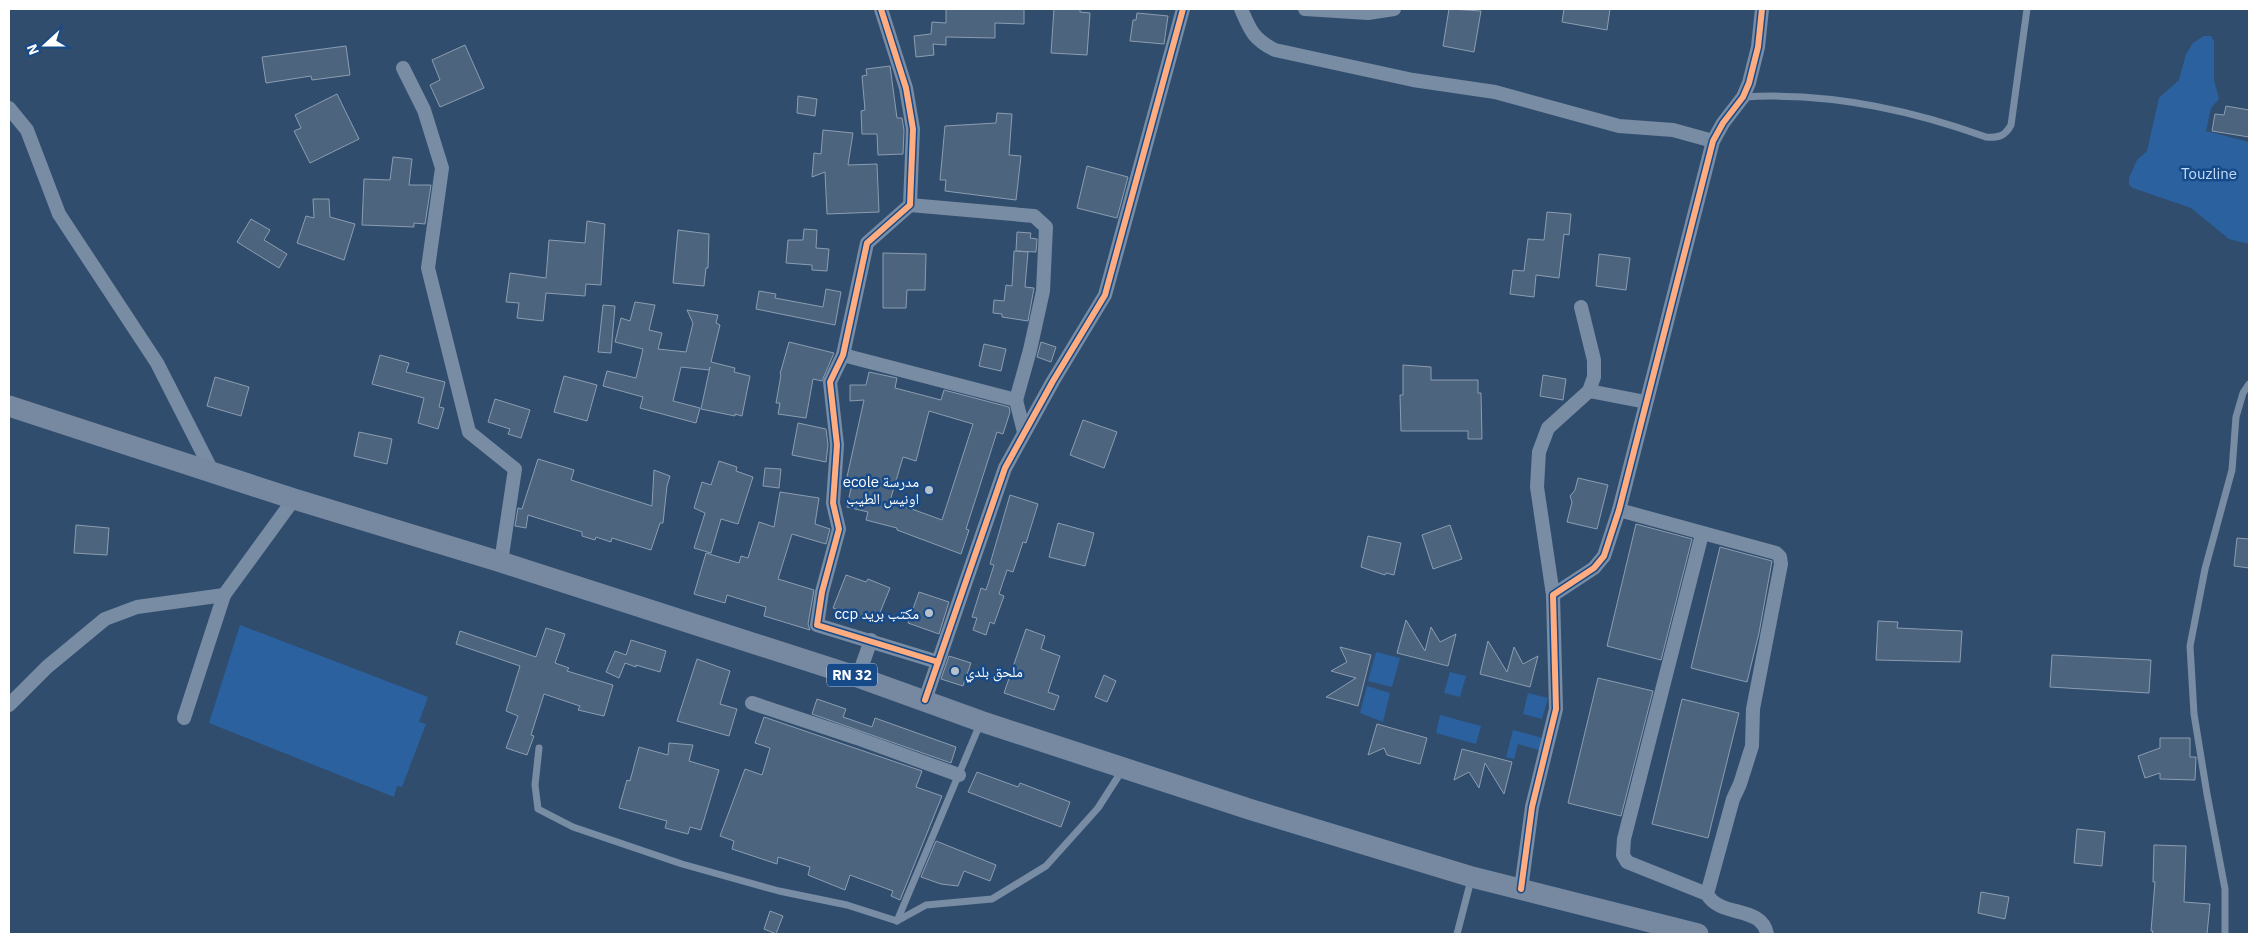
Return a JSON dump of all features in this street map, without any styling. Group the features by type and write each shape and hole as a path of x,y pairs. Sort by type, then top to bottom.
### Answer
{"main road":[{"name":"RN 32","path":"9,406 294,499 501,562 858,677 980,721 1123,769 1472,877 1698,934"}],"street":[{"path":"881,9 906,88 913,129 910,206"},
{"path":"925,700 1004,468 1105,295 1183,9"},
{"path":"1241,9 1252,34 1261,43 1275,50 1413,80 1495,92 1619,126 1673,130 1713,141"},
{"path":"1305,9 1368,13 1394,9"},
{"path":"1553,595 1594,568 1604,556 1619,510 1713,141 1723,123 1743,97 1758,47 1762,9"},
{"path":"403,68 424,110 442,168 428,268 469,432 515,468 501,562"},
{"path":"9,108 27,130 59,214 157,363 212,471"},
{"path":"938,662 872,640 817,625 822,592 839,530 833,503 837,445 830,382 843,355 867,243 910,206 1034,216 1046,227 1043,292 1016,400 1024,432"},
{"path":"1521,888 1532,807 1556,709 1553,595 1536,487 1539,452 1548,428 1589,391 1594,377 1594,360 1581,307"},
{"path":"843,355 1016,400"},
{"path":"1589,391 1646,402"},
{"path":"184,718 224,596 294,499"},
{"path":"1619,510 1776,553 1780,557 1781,564 1753,709 1752,746 1740,784 1733,799 1707,894"},
{"path":"1702,534 1624,839 1623,855 1627,862 1707,894 1712,903 1723,909 1758,918 1766,928 1767,934"},
{"path":"9,705 47,667 105,619 137,607 224,596"},
{"path":"858,677 872,640"},
{"path":"752,703 959,775"}],"lane":[{"path":"1743,97 1778,94 1824,98 1909,113 1986,137 1996,138 2006,134 2011,125 2027,9"},
{"path":"2224,934 2226,889 2207,794 2194,714 2190,646 2205,569 2232,470 2236,417 2243,393 2249,384"},
{"path":"897,921 980,721"},
{"path":"539,748 534,785 538,809 573,827 691,866 779,891 847,905 897,921 926,905 992,899 1046,866 1098,808 1123,769"},
{"path":"1457,934 1472,877"}],"green space":[{"name":"Touzline","path":"2204,36 2211,36 2214,41 2214,80 2219,99 2211,108 2206,131 2249,142 2249,244 2229,239 2191,208 2129,185 2129,178 2137,160 2147,151 2159,98 2179,80 2186,54 2193,43"},
{"path":"240,625 428,697 419,722 426,724 402,787 397,786 394,797 209,723"},
{"path":"1376,652 1400,658 1392,687 1368,681"},
{"path":"1450,672 1466,676 1460,697 1444,693"},
{"path":"1367,686 1390,693 1383,722 1360,713"},
{"path":"1528,693 1548,698 1542,719 1523,714"},
{"path":"1440,715 1481,726 1476,744 1436,733"},
{"path":"1513,730 1543,738 1539,750 1518,744 1514,759 1506,757"}],"building":[{"path":"946,9 1024,9 1024,24 995,23 995,38 946,37 946,45 933,44 934,55 916,57 914,36 931,34 932,22 946,23"},
{"path":"1054,9 1080,9 1080,12 1090,13 1087,55 1051,53"},
{"path":"1449,9 1481,11 1474,52 1443,46"},
{"path":"1564,9 1610,9 1607,30 1562,22"},
{"path":"1137,13 1168,16 1164,44 1130,41 1133,20 1136,20"},
{"path":"465,45 484,88 440,107 430,85 440,80 432,60"},
{"path":"346,46 350,75 312,80 311,76 266,83 262,57"},
{"path":"890,66 897,118 902,118 904,130 903,154 878,155 877,134 862,134 861,111 865,110 862,76 867,75 866,69"},
{"path":"337,94 359,139 310,163 294,131 301,128 295,115"},
{"path":"798,96 817,99 815,116 797,113"},
{"path":"2226,106 2249,110 2249,137 2212,131 2215,114 2224,115"},
{"path":"997,113 1012,114 1009,155 1021,156 1016,200 945,191 946,180 940,180 945,126 996,123"},
{"path":"823,130 853,133 848,165 877,164 879,212 827,214 825,172 812,177 814,153 821,154"},
{"path":"393,157 412,159 409,185 431,185 425,224 414,223 414,227 362,225 364,179 390,180"},
{"path":"1087,166 1128,177 1117,218 1077,208"},
{"path":"313,199 329,199 330,217 355,224 344,260 297,243 306,216 314,218"},
{"path":"1547,212 1571,214 1569,235 1564,234 1559,278 1536,275 1534,297 1510,294 1513,270 1524,271 1528,239 1544,240"},
{"path":"251,219 270,230 264,240 287,254 279,268 237,242"},
{"path":"587,221 605,224 601,285 586,284 585,296 546,293 543,321 517,318 519,303 506,302 510,273 546,278 549,240 585,243"},
{"path":"804,229 817,230 816,248 829,249 827,271 812,270 812,265 786,263 788,240 803,240"},
{"path":"678,230 709,234 708,268 706,268 704,286 673,283"},
{"path":"1017,232 1031,233 1030,238 1037,239 1036,252 1016,251"},
{"path":"1014,251 1028,252 1025,287 1034,288 1028,321 1002,317 1002,314 993,313 994,300 1004,301 1006,285 1012,286"},
{"path":"883,253 926,254 925,290 907,290 906,308 883,308"},
{"path":"1599,254 1630,258 1626,290 1596,286"},
{"path":"826,289 841,292 835,325 756,309 759,291 776,294 775,298 823,307"},
{"path":"635,302 655,305 649,330 662,333 658,349 686,352 693,323 687,310 718,315 716,323 720,325 711,362 735,368 734,372 750,376 742,416 701,409 710,367 709,370 681,367 673,401 700,408 696,423 640,408 643,397 603,386 607,371 636,378 643,349 615,342 621,318 630,321"},
{"path":"603,305 615,306 611,353 598,352"},
{"path":"789,342 834,353 822,381 813,379 806,418 778,414 780,403 776,403 780,374"},
{"path":"1041,342 1056,347 1051,362 1037,357"},
{"path":"984,344 1006,349 1001,371 979,366"},
{"path":"380,355 409,363 406,372 445,382 439,407 444,408 438,429 418,423 424,398 372,384"},
{"path":"1403,365 1431,367 1431,380 1478,380 1478,393 1481,393 1482,439 1468,439 1468,431 1401,431 1400,395 1403,395"},
{"path":"869,372 897,378 895,388 941,400 944,390 1009,407 1010,412 1003,434 997,432 966,529 969,530 961,554 897,530 897,528 866,520 868,512 847,507 851,488 845,486 864,400 850,401 850,385 866,385","holes":["929,411 973,424 942,520 890,501 903,457 916,461"]},
{"path":"1543,375 1566,379 1563,400 1540,396"},
{"path":"564,376 597,385 587,421 554,412"},
{"path":"215,377 249,387 241,416 207,406"},
{"path":"495,399 530,410 521,438 508,434 510,429 488,422"},
{"path":"1083,420 1117,432 1104,468 1070,455"},
{"path":"798,423 826,429 828,445 826,462 792,455"},
{"path":"359,432 392,439 387,464 354,456"},
{"path":"538,459 574,470 571,480 652,506 654,470 670,476 663,523 660,523 651,550 612,538 611,542 596,537 595,540 582,536 582,532 528,515 526,528 515,526 518,508 522,509"},
{"path":"719,461 737,467 736,471 753,477 738,524 721,519 711,553 694,548 705,513 694,508 702,482 711,485"},
{"path":"765,468 781,469 779,488 763,486"},
{"path":"1578,478 1608,485 1597,529 1567,522 1572,502 1570,496 1575,490"},
{"path":"780,492 819,498 815,524 830,529 826,544 792,534 778,579 814,590 808,624 810,630 764,616 766,607 727,595 725,603 694,594 706,553 739,563 741,556 748,558 759,522 774,527"},
{"path":"1010,495 1038,504 1026,543 1023,542 1013,572 1007,570 999,594 1004,596 994,624 990,622 986,635 973,630 977,618 972,617 981,588 986,590 994,565 990,564"},
{"path":"1058,523 1094,533 1085,566 1049,557"},
{"path":"1636,524 1692,539 1661,660 1607,646"},
{"path":"76,525 109,528 107,555 74,553"},
{"path":"1450,525 1462,559 1433,569 1422,535"},
{"path":"1368,536 1401,543 1394,575 1386,573 1385,575 1361,567"},
{"path":"2237,538 2249,539 2249,568 2234,566"},
{"path":"1720,547 1772,561 1759,633 1747,682 1691,668"},
{"path":"846,575 866,582 868,579 890,588 879,615 876,614 873,623 833,608"},
{"name":"ccp مكتب بريد","path":"919,592 949,602 939,634 908,623"},
{"path":"1406,620 1425,651 1431,627 1440,642 1456,634 1448,666 1397,653"},
{"path":"1878,621 1898,622 1897,628 1962,631 1960,662 1876,660"},
{"path":"546,628 565,634 555,663 569,668 567,671 613,685 604,716 578,710 580,706 544,694 531,735 534,736 527,755 506,748 518,716 506,711 520,666 456,644 460,631 536,657"},
{"path":"1026,629 1045,636 1041,649 1060,656 1048,692 1059,696 1054,710 1004,693"},
{"path":"631,640 666,651 660,672 625,663 619,678 606,672 615,651 626,655"},
{"path":"1488,641 1507,672 1514,647 1523,664 1538,656 1530,687 1480,674"},
{"path":"1340,647 1371,655 1358,706 1326,697 1356,678 1331,671 1347,662"},
{"path":"2052,655 2151,660 2149,693 2050,687"},
{"name":"ملحق بلدي","path":"949,656 971,663 963,686 941,679"},
{"path":"697,659 730,671 720,704 737,709 729,736 677,721"},
{"path":"1104,675 1116,681 1107,702 1095,697"},
{"path":"1598,678 1653,691 1621,816 1568,803"},
{"path":"817,699 846,709 843,717 872,727 875,718 956,747 951,763 812,714"},
{"path":"1682,699 1739,713 1708,838 1652,824"},
{"path":"764,717 922,771 916,787 942,796 900,900 891,896 893,891 850,875 845,890 808,875 810,867 778,857 777,864 732,849 734,841 720,836 745,769 762,775 770,748 755,743"},
{"path":"1377,724 1427,738 1420,764 1387,755 1384,748 1368,755"},
{"path":"2160,738 2190,738 2190,757 2196,757 2195,780 2160,779 2160,773 2145,778 2138,756 2160,748"},
{"path":"669,743 693,745 689,761 719,770 701,830 690,827 688,834 665,828 667,821 619,808 627,780 630,781 639,747 668,755"},
{"path":"1462,749 1512,762 1504,794 1485,763 1479,788 1469,772 1454,780"},
{"path":"977,772 1018,787 1020,783 1070,802 1061,827 968,792"},
{"path":"2077,829 2105,832 2102,866 2074,863"},
{"path":"936,841 996,865 990,881 964,871 958,886 941,884 921,877"},
{"path":"2154,845 2186,846 2184,902 2210,904 2207,934 2152,934 2155,882 2153,882"},
{"path":"1981,892 2009,897 2005,919 1978,913"},
{"path":"770,911 783,916 776,934 764,929"}],"cycle path":[{"path":"881,9 906,88 913,129 910,205 867,243 843,355 830,382 837,445 833,503 839,529 822,592 817,625 938,662"},
{"path":"925,700 1005,468 1053,381 1105,295 1183,9"},
{"path":"1521,889 1532,807 1556,709 1553,595 1594,568 1604,556 1619,510 1713,141 1723,123 1743,97 1749,83 1758,47 1762,9"}],"place":[{"name":"ecole مدرسة اونيس الطيب","path":"929,490"},
{"name":"ccp مكتب بريد","path":"929,613"},
{"name":"ملحق بلدي","path":"955,671"}]}
